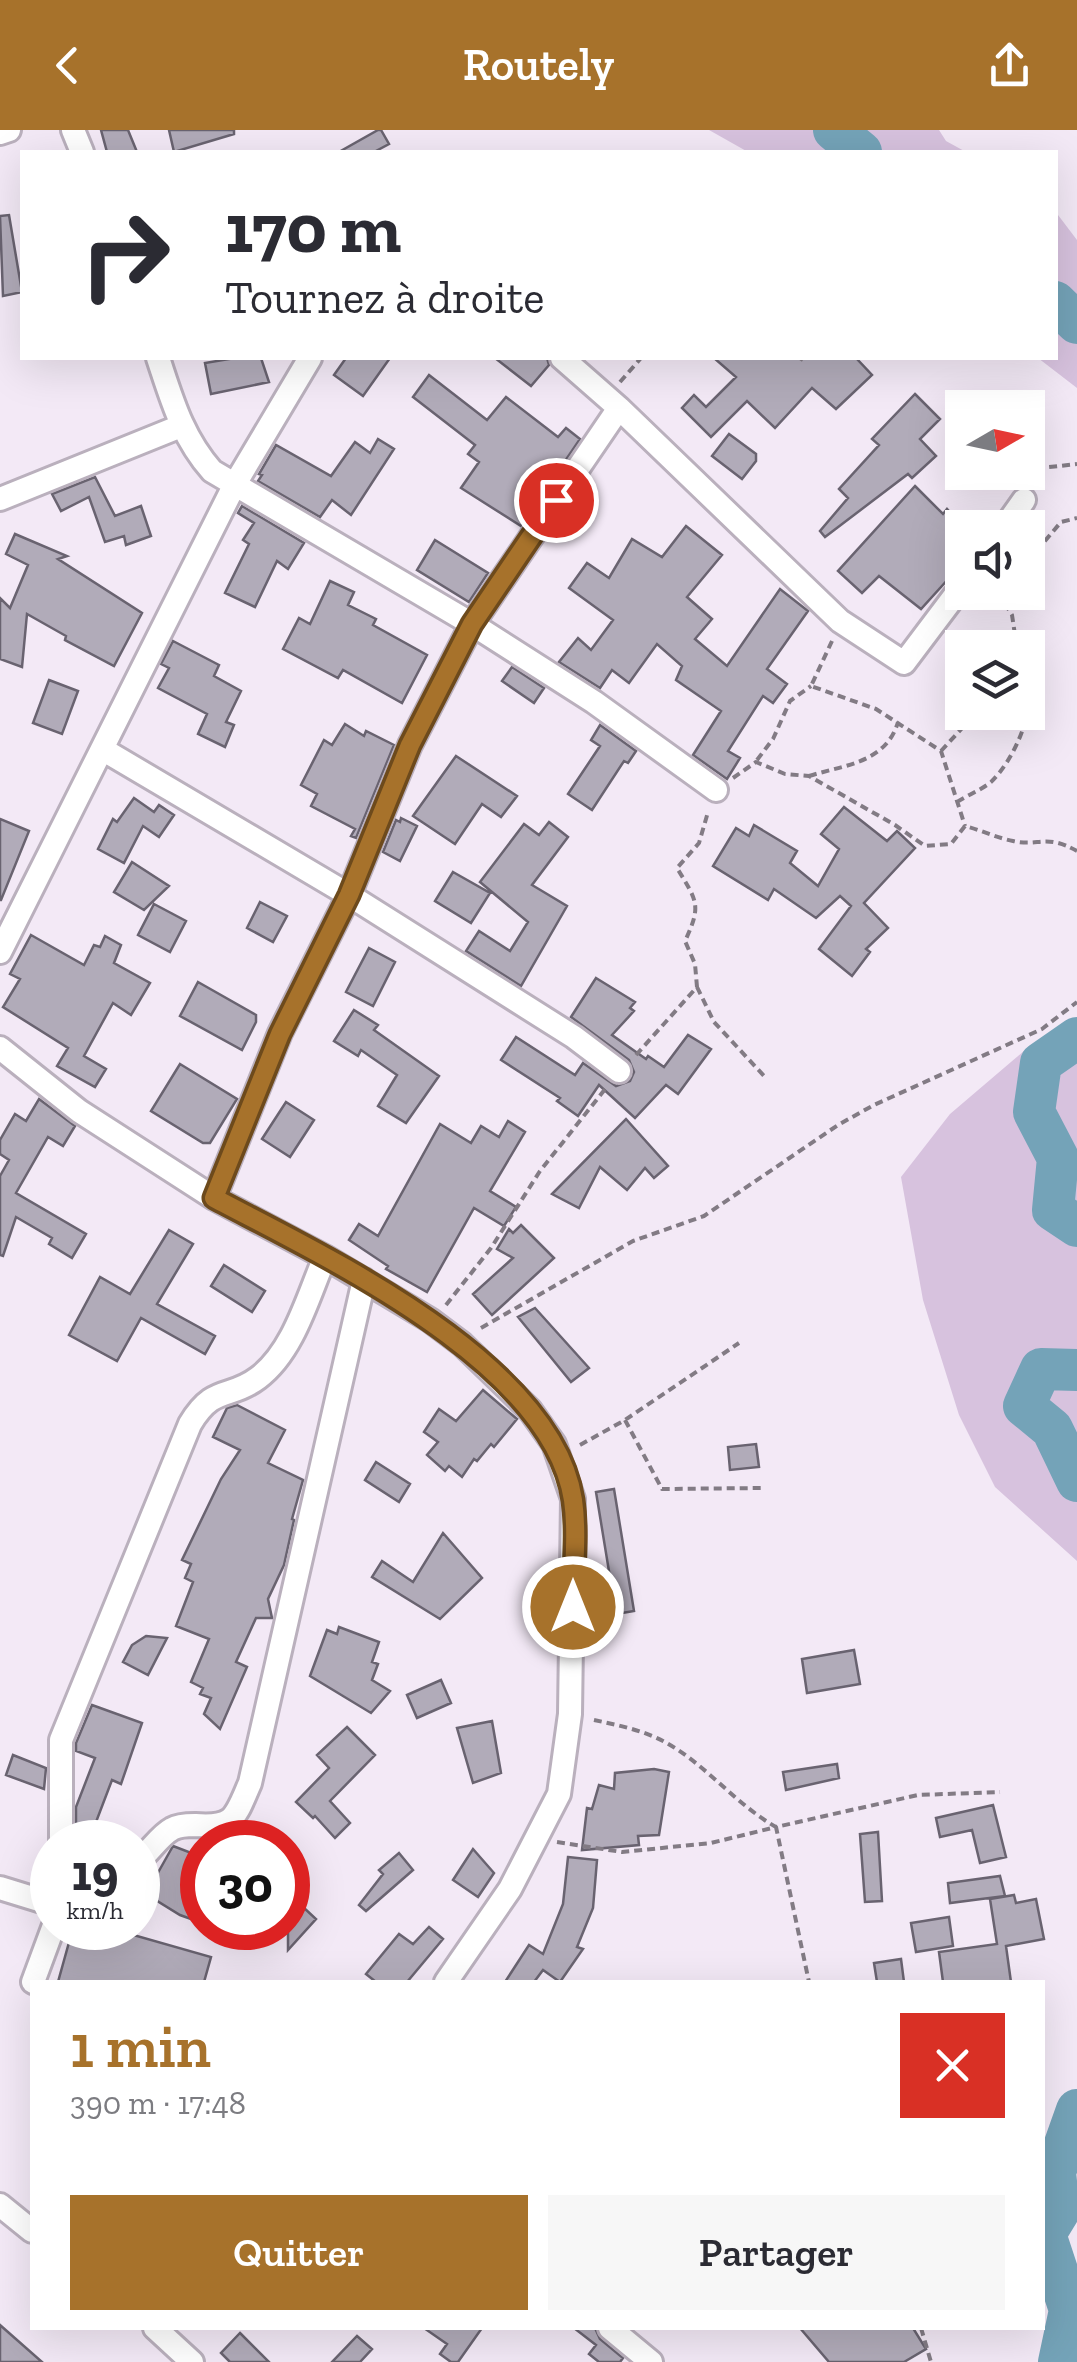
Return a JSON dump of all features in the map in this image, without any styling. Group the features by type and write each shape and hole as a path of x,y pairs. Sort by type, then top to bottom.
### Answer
{"street":[{"path":"0,133 9,130"},
{"path":"159,360 181,426 193,450 212,470 472,624 594,702 716,790"},
{"path":"0,952 235,484 309,360"},
{"path":"564,360 840,621 904,663 945,609"},
{"path":"214,1198 280,1034 349,895 410,745 472,624 613,402"},
{"path":"0,499 181,426"},
{"path":"1017,510 1024,500"},
{"path":"102,749 349,895 574,1037 619,1070"},
{"path":"0,1048 79,1111 214,1198 325,1257 430,1320 462,1344 530,1410 554,1444 572,1499 570,1714 559,1794 510,1889 447,1980"},
{"path":"61,1820 60,1740 190,1424 201,1405 218,1393 258,1378 274,1360 287,1343 325,1257"},
{"path":"160,1839 170,1829 227,1824 250,1783 364,1280"},
{"path":"0,1888 30,1897"},
{"path":"34,1980 45,1950"},
{"path":"0,2205 30,2228"},
{"path":"162,2330 192,2362"},
{"path":"612,2330 651,2362"}],"path":[{"path":"613,402 640,360"},
{"path":"1024,500 1027,477 1042,468 1077,464"},
{"path":"1045,541 1060,522 1077,518"},
{"path":"716,790 756,762 774,739 790,700 812,686 840,621"},
{"path":"812,686 876,710 941,751 965,826 1014,842 1042,839 1077,851"},
{"path":"756,762 785,774 809,776 872,757 894,735 898,722"},
{"path":"941,751 960,730"},
{"path":"956,804 999,774 1022,730"},
{"path":"809,776 925,846 951,844 965,826"},
{"path":"697,987 714,1022 765,1077"},
{"path":"462,1344 484,1325 633,1241 704,1216 862,1112 1042,1029 1077,1002"},
{"path":"559,1458 625,1420 738,1343"},
{"path":"625,1420 662,1489 764,1488"},
{"path":"570,1714 663,1741 730,1790 749,1812 776,1827 809,1980"},
{"path":"538,1839 622,1852 712,1843 918,1795 1000,1792"},
{"path":"922,2330 931,2362"}],"shaded area":[{"path":"709,130 939,130 946,141 962,150 744,150"},
{"path":"1058,215 1077,240 1077,388 1041,360 1058,360"},
{"path":"1077,1023 1077,1561 995,1487 959,1415 923,1300 901,1177 950,1114 1031,1045"}],"building":[{"path":"101,130 128,130 136,150 106,150"},
{"path":"169,130 234,130 234,134 174,150"},
{"path":"378,130 389,144 378,150 343,150"},
{"path":"9,215 20,280 20,292 3,296 0,216"},
{"path":"262,360 269,382 211,394 205,363"},
{"path":"345,360 389,360 363,396 334,375"},
{"path":"498,360 548,360 549,365 531,386"},
{"path":"716,360 858,360 872,375 836,409 812,388 775,428 747,401 711,437 682,408 694,395 706,407 736,377"},
{"path":"429,375 487,420 506,397 558,437 566,428 580,439 521,526 461,488 479,462 468,454 475,445 413,397"},
{"path":"915,394 940,419 920,439 936,456 912,478 908,474 825,537 820,531 848,498 839,489 879,445 872,439"},
{"path":"729,434 756,454 756,461 742,479 712,456"},
{"path":"378,439 394,449 351,515 332,500 320,517 258,481 276,445 331,476 355,442 370,453"},
{"path":"95,477 115,516 141,506 151,536 126,545 124,536 105,542 89,497 61,511 52,494"},
{"path":"915,486 943,514 945,512 945,583 921,609 879,576 862,593 838,571"},
{"path":"242,506 304,543 288,569 277,561 255,607 225,593 249,544 243,540 254,523 238,513"},
{"path":"686,526 722,555 687,597 712,619 695,639 727,666 780,589 808,611 767,669 787,684 773,703 763,696 728,751 740,758 727,779 693,755 721,711 676,680 682,666 657,644 629,683 612,670 600,688 559,662 578,638 591,650 613,620 569,588 587,563 609,578 632,539 662,557"},
{"path":"15,534 67,556 58,559 142,613 114,666 27,614 22,667 0,659 0,598 10,608 28,565 6,554"},
{"path":"435,540 488,573 469,602 417,570"},
{"path":"330,581 354,592 348,605 376,619 373,625 427,655 402,703 343,670 338,678 283,649 299,618 310,624"},
{"path":"173,641 219,665 214,676 241,691 226,722 234,725 225,747 198,734 207,714 158,688 169,668 161,664"},
{"path":"512,667 544,688 534,703 502,681"},
{"path":"49,680 78,691 62,734 33,723"},
{"path":"345,724 364,736 366,731 394,745 356,838 351,836 355,829 311,806 317,794 301,785 324,740 332,745"},
{"path":"600,725 636,751 628,763 624,761 592,810 568,794 600,746 591,740"},
{"path":"456,756 517,796 501,817 482,804 455,844 413,816"},
{"path":"134,798 154,812 159,805 174,815 159,837 143,826 124,863 98,849 113,819 117,822"},
{"path":"844,807 887,841 897,831 915,848 864,903 888,928 866,949 870,952 852,976 819,949 851,906 840,896 816,918 774,889 768,900 713,866 736,828 749,836 754,825 797,851 790,863 818,886 839,849 821,834"},
{"path":"401,818 417,826 400,861 383,852 396,820 400,822"},
{"path":"0,819 29,831 1,900 0,900"},
{"path":"549,822 568,837 532,885 567,906 521,986 466,951 479,931 510,951 528,922 480,882 524,824 539,835"},
{"path":"132,862 169,886 144,910 114,892"},
{"path":"453,872 490,893 471,923 435,901"},
{"path":"260,902 287,916 273,942 247,928"},
{"path":"154,904 186,921 170,952 138,935"},
{"path":"31,935 84,965 94,945 100,947 105,936 121,945 114,963 150,983 131,1015 113,1003 84,1056 106,1069 95,1087 57,1066 68,1048 3,1007 20,979 10,974"},
{"path":"369,948 395,962 373,1006 346,992"},
{"path":"596,978 635,1002 630,1008 634,1011 612,1035 646,1059 648,1056 664,1067 688,1035 711,1049 678,1094 666,1085 635,1118 599,1085 578,1116 557,1101 560,1098 501,1060 516,1037 575,1075 583,1063 616,1086 630,1081 634,1072 629,1060 571,1017"},
{"path":"198,982 256,1015 242,1050 180,1016"},
{"path":"354,1010 378,1025 374,1030 439,1076 406,1123 378,1106 397,1075 361,1050 358,1056 334,1041"},
{"path":"180,1064 237,1099 210,1143 203,1143 151,1111"},
{"path":"39,1099 75,1126 63,1146 48,1137 16,1193 86,1234 72,1258 49,1244 52,1238 16,1217 3,1256 0,1255 0,1176 9,1160 0,1154 0,1140 15,1114 26,1121"},
{"path":"286,1102 314,1120 290,1157 262,1139"},
{"path":"626,1119 668,1166 654,1178 645,1168 627,1190 600,1167 579,1208 552,1194"},
{"path":"508,1121 525,1132 490,1191 516,1207 504,1226 474,1208 427,1292 386,1269 388,1266 349,1240 359,1224 378,1236 440,1124 471,1143 481,1126 499,1137"},
{"path":"521,1225 554,1258 492,1315 473,1294 513,1258 497,1249 509,1229 513,1233"},
{"path":"169,1230 193,1244 157,1304 215,1336 205,1354 141,1318 117,1361 69,1335 100,1277 130,1294"},
{"path":"224,1265 265,1291 252,1312 211,1286"},
{"path":"535,1308 589,1368 571,1382 518,1317"},
{"path":"483,1390 517,1419 494,1447 491,1444 477,1461 474,1459 462,1477 449,1466 445,1471 427,1455 438,1442 424,1432 439,1409 456,1421"},
{"path":"237,1405 285,1430 268,1463 303,1480 284,1565 268,1599 272,1618 256,1618 236,1662 247,1667 220,1729 204,1714 211,1698 200,1694 203,1688 191,1682 209,1639 176,1626 193,1582 185,1578 191,1564 182,1560 221,1479 240,1450 213,1437 227,1408"},
{"path":"756,1444 759,1467 730,1470 728,1447"},
{"path":"376,1462 410,1484 399,1502 365,1480"},
{"path":"614,1489 634,1611 616,1614 596,1492"},
{"path":"443,1533 482,1578 440,1619 372,1577 382,1561 413,1582"},
{"path":"339,1627 379,1642 372,1662 378,1664 372,1680 390,1691 371,1713 310,1676 327,1630 337,1634"},
{"path":"146,1636 167,1638 148,1675 123,1662 132,1645"},
{"path":"854,1650 860,1684 807,1693 802,1659"},
{"path":"441,1680 451,1703 417,1718 407,1695"},
{"path":"92,1705 142,1723 121,1784 112,1780 97,1820 76,1820 76,1807 95,1758 76,1751"},
{"path":"492,1721 501,1773 473,1783 457,1728"},
{"path":"347,1727 375,1755 330,1801 350,1823 335,1838 296,1802 329,1768 317,1755"},
{"path":"13,1755 46,1768 44,1789 6,1775"},
{"path":"837,1764 839,1778 786,1790 783,1772"},
{"path":"654,1769 669,1772 659,1835 638,1836 639,1845 582,1850 587,1808 592,1809 599,1785 614,1789 615,1773"},
{"path":"993,1805 1006,1857 980,1863 972,1830 940,1837 936,1818"},
{"path":"878,1832 882,1901 865,1902 860,1834"},
{"path":"173,1846 180,1849 180,1915 160,1903 160,1869"},
{"path":"473,1849 494,1873 478,1897 453,1880"},
{"path":"399,1853 413,1870 366,1911 359,1905 383,1874 379,1870"},
{"path":"568,1857 597,1860 593,1908 577,1947 583,1949 561,1980 543,1970 536,1980 506,1980 529,1945 543,1954 563,1904"},
{"path":"1000,1876 1005,1896 950,1903 948,1883"},
{"path":"1014,1895 1016,1903 1036,1899 1044,1939 1006,1946 1011,1980 943,1980 939,1952 997,1944 990,1899"},
{"path":"949,1917 953,1946 916,1952 911,1923"},
{"path":"429,1927 443,1939 409,1980 374,1980 366,1974 399,1934 413,1944"},
{"path":"160,1942 211,1957 205,1980 59,1980 67,1950 160,1950"},
{"path":"901,1959 904,1980 877,1980 874,1963"},
{"path":"0,2325 42,2362 0,2362"},
{"path":"427,2330 481,2330 458,2362 440,2354 447,2344"},
{"path":"577,2330 596,2330 600,2339 623,2358 620,2362 599,2362 589,2354 596,2345"},
{"path":"802,2330 914,2330 926,2349 904,2362 829,2362"},
{"path":"240,2333 269,2362 230,2362 221,2353"},
{"path":"357,2336 372,2349 360,2362 332,2362"}],"waterway":[{"path":"834,130 859,150"},
{"path":"1058,305 1077,323"},
{"path":"1077,1038 1041,1063 1034,1112 1058,1158 1053,1210 1077,1226"},
{"path":"1077,1370 1041,1369 1024,1406 1052,1429 1077,1481"},
{"path":"1059,2362 1070,2310 1045,2234 1059,2211 1055,2172 1077,2110"}],"route":[{"path":"556,500 472,624 410,745 349,895 280,1034 214,1198 325,1257 430,1320 462,1344 530,1410 554,1444 572,1499 573,1607"}]}
